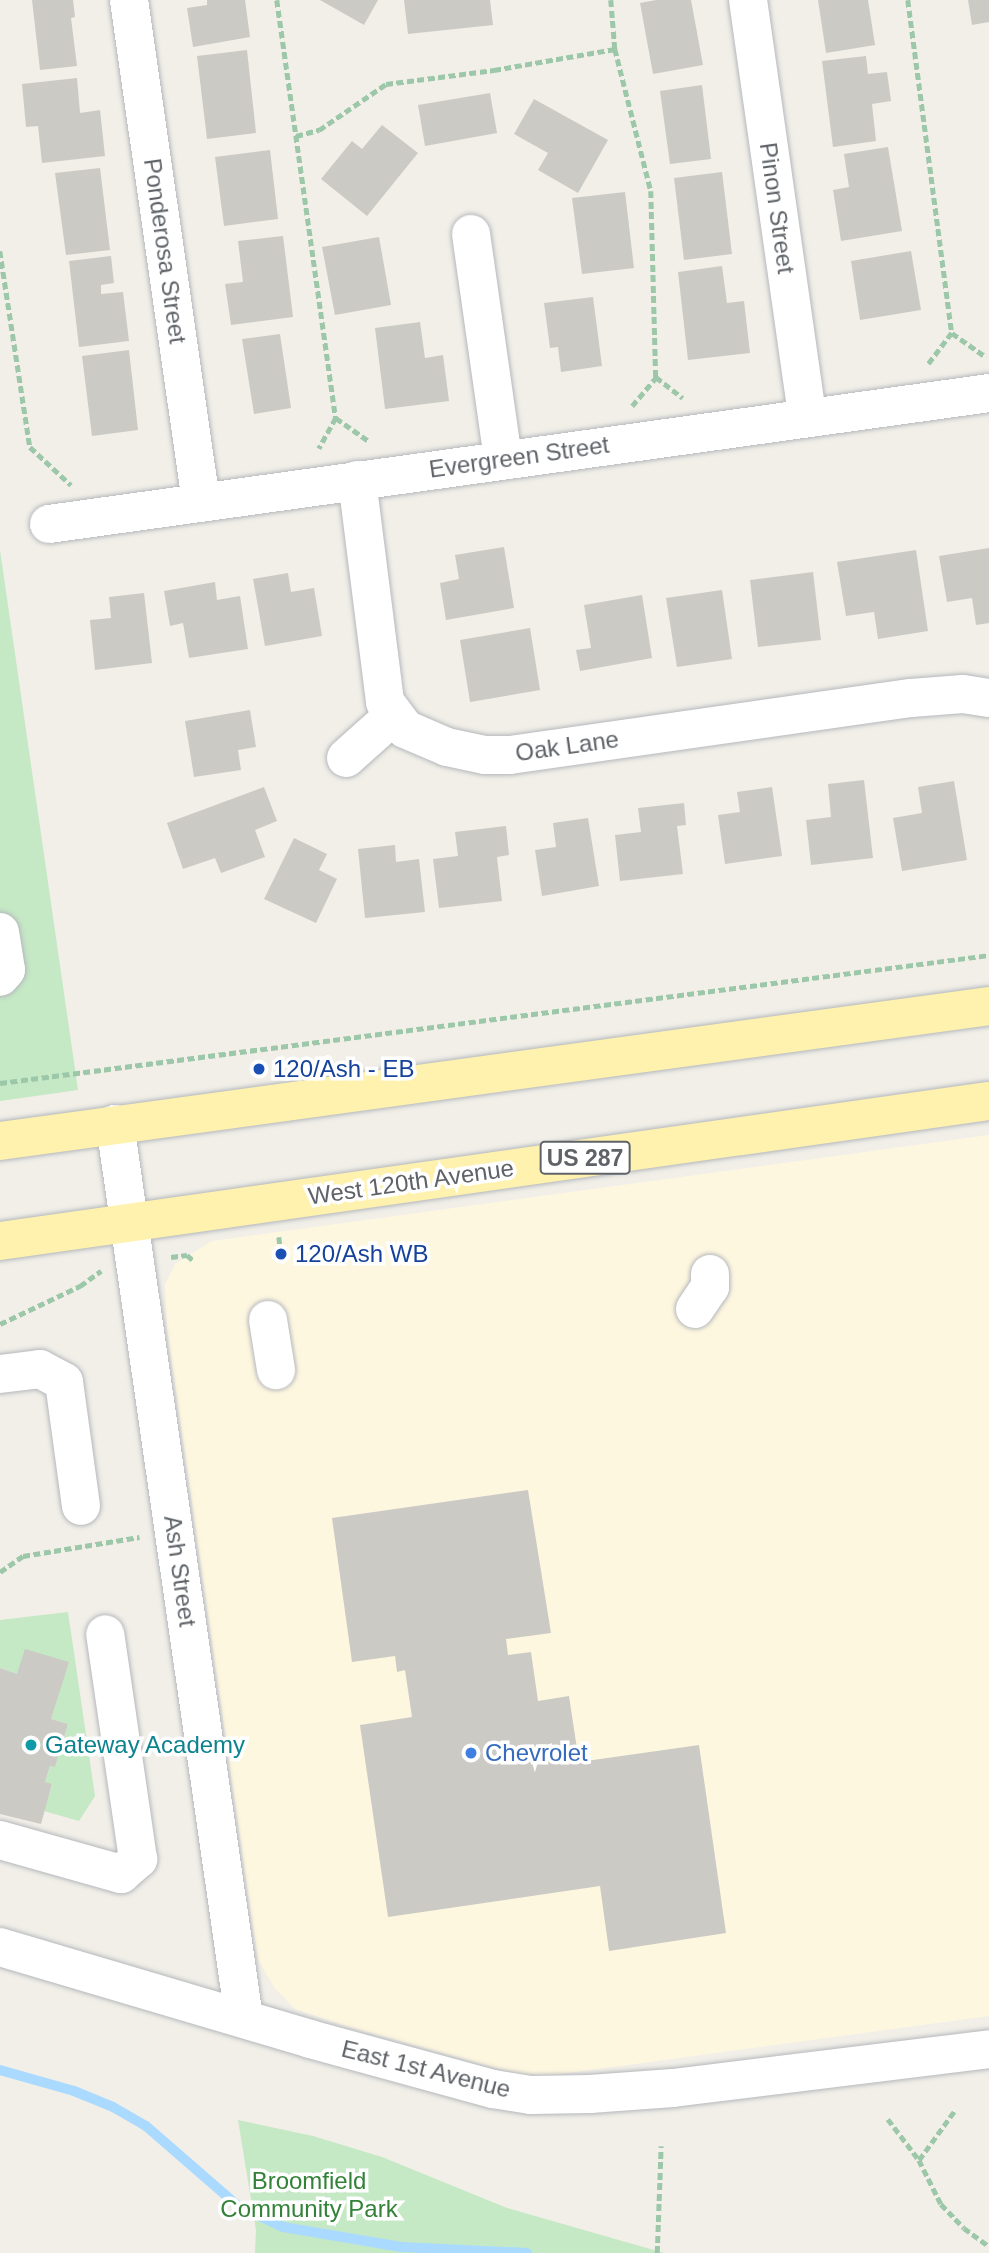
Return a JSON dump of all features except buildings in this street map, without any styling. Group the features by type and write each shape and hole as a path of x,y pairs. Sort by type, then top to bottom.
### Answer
{"main road":[{"path":"0,1141 989,1006"},
{"name":"West 120th Avenue","path":"0,1241 989,1101"}],"street":[{"name":"Ponderosa Street","path":"130,0 201,502"},
{"name":"Pinon Street","path":"748,0 807,416"},
{"path":"471,234 503,459"},
{"name":"Evergreen Street","path":"49,524 807,416 989,393"},
{"path":"346,758 393,716 386,702 357,480"},
{"name":"Oak Lane","path":"393,716 417,736 446,747 485,755 510,755 911,698 963,694 989,698"},
{"path":"0,932 6,970 0,977"},
{"name":"Ash Street","path":"115,1124 244,2018"},
{"path":"695,1309 710,1287 710,1274"},
{"path":"268,1320 276,1370"},
{"path":"0,1374 40,1369 64,1382 81,1506"},
{"path":"0,1840 121,1874 138,1859 105,1634"},
{"name":"East 1st Avenue","path":"0,1947 493,2089 530,2095 673,2088 989,2049"}],"path":[{"path":"277,0 336,418 298,488"},
{"path":"611,0 615,49 651,191 656,377 721,428"},
{"path":"908,0 952,334 924,369"},
{"path":"296,136 318,130 386,84 494,70 615,49"},
{"path":"0,251 30,447 102,517"},
{"path":"952,334 989,359"},
{"path":"0,1083 989,955"},
{"path":"0,1324 80,1286 107,1266 187,1255 194,1261"},
{"path":"0,1572 23,1556 152,1535"},
{"path":"919,2160 955,2110"},
{"path":"888,2119 919,2160 941,2204 964,2228 989,2246"},
{"path":"657,2253 661,2146"}],"shaded area":[{"path":"989,1135 989,2016 546,2076 514,2073 295,2009 274,1987 259,1961 253,1928 167,1327 165,1285 175,1264 212,1241"}],"green space":[{"path":"0,550 78,1090 0,1101"},
{"path":"68,1612 95,1796 79,1821 44,1811 52,1785 45,1782 50,1766 55,1767 68,1724 51,1719 68,1662 17,1674 0,1668 0,1620"},
{"name":"Broomfield Community Park","path":"238,2120 313,2136 382,2157 507,2208 664,2253 255,2253 256,2230"}],"waterway":[{"path":"0,2070 74,2091 113,2107 146,2126 238,2206 283,2227 401,2247 527,2253"}],"place":[{"name":"120/Ash - EB","path":"259,1069"},
{"name":"120/Ash WB","path":"281,1254"},
{"name":"Gateway Academy","path":"31,1745"},
{"name":"Chevrolet","path":"471,1753"}]}
